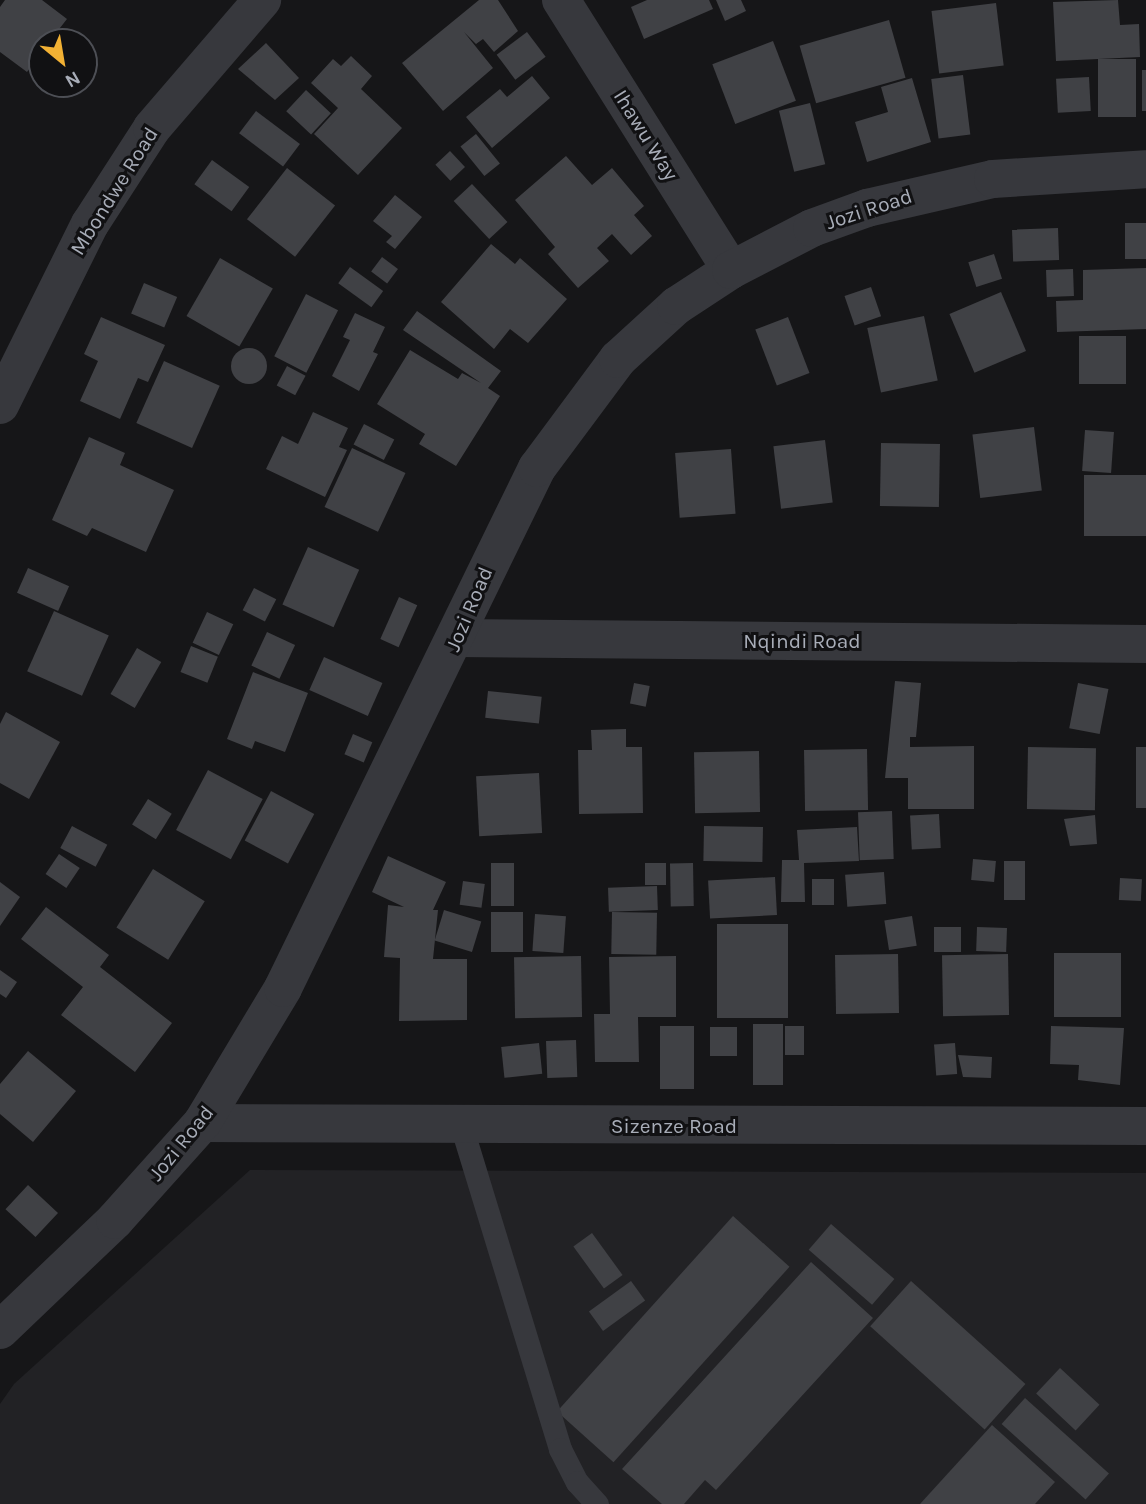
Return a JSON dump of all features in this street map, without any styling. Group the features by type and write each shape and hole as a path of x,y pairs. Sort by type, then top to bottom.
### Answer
{"street":[{"name":"Mbondwe Road","path":"0,405 33,332 97,213 152,128 262,0"},
{"name":"Ihawu Way","path":"561,0 731,270"},
{"name":"Jozi Road","path":"0,1330 115,1220 202,1123 283,988 458,638 491,555 537,468 618,359 676,306 731,270 812,228 918,193 993,179 1146,169"},
{"name":"Nqindi Road","path":"458,638 1146,643"},
{"name":"Sizenze Road","path":"202,1123 1146,1126"}],"lane":[{"path":"461,1125 560,1449 577,1482 597,1504"}],"shaded area":[{"path":"250,1170 1146,1173 1146,1504 0,1504 0,1404 14,1384"}],"building":[{"path":"5,0 42,0 67,19 60,28 28,28 27,72 0,52 0,7"},
{"path":"479,0 498,0 518,31 494,52 483,39 476,44 464,32 493,68 443,111 402,63"},
{"path":"647,0 709,0 713,9 644,39 631,7"},
{"path":"716,0 741,0 746,11 725,21"},
{"path":"1118,0 1120,25 1139,24 1140,57 1056,61 1053,2"},
{"path":"996,3 1004,66 939,73 931,11"},
{"path":"889,20 906,78 816,103 800,46"},
{"path":"527,32 546,57 515,80 497,55"},
{"path":"773,41 796,101 735,124 712,64"},
{"path":"266,43 299,78 275,100 238,69"},
{"path":"351,56 372,76 361,89 402,128 358,175 314,134 338,108 311,83 333,59 341,66"},
{"path":"1098,59 1136,59 1136,117 1098,117"},
{"path":"1142,70 1146,70 1146,111 1142,111"},
{"path":"963,75 970,135 939,138 931,79"},
{"path":"532,76 550,98 492,148 466,117 500,89 507,97"},
{"path":"1089,77 1091,111 1058,113 1056,79"},
{"path":"912,78 931,142 867,162 855,122 888,112 881,87"},
{"path":"306,90 331,113 311,134 286,111"},
{"path":"810,103 825,164 794,172 779,111"},
{"path":"256,111 300,144 283,166 239,133"},
{"path":"476,134 500,164 484,176 460,147"},
{"path":"450,151 465,167 450,181 435,165"},
{"path":"566,156 592,185 612,168 644,206 634,215 652,236 631,255 612,234 597,248 609,261 578,288 548,254 555,247 515,200"},
{"path":"212,160 249,187 232,211 194,184"},
{"path":"287,168 335,206 295,257 247,219"},
{"path":"472,184 507,222 489,239 454,201"},
{"path":"395,195 422,217 395,249 386,242 392,236 373,221"},
{"path":"1125,223 1146,223 1146,259 1125,259"},
{"path":"1058,228 1059,260 1013,262 1012,230"},
{"path":"491,244 515,264 520,258 567,299 528,343 510,329 494,349 441,302"},
{"path":"994,254 1002,279 976,287 968,262"},
{"path":"382,257 398,269 387,283 371,271"},
{"path":"220,258 273,288 239,347 186,316"},
{"path":"350,267 383,291 371,307 338,283"},
{"path":"1146,268 1146,329 1057,332 1056,301 1083,300 1083,270"},
{"path":"1073,269 1074,296 1047,297 1046,270"},
{"path":"144,283 177,297 164,327 131,313"},
{"path":"871,287 881,316 855,325 845,296"},
{"path":"1001,292 1026,351 974,373 949,314"},
{"path":"306,294 338,310 306,373 274,356"},
{"path":"417,311 501,371 488,388 500,396 456,466 419,444 425,434 377,404 410,350 458,379 462,373 481,383 403,330"},
{"path":"355,313 385,327 373,352 378,354 359,391 332,376 350,340 343,337"},
{"path":"924,316 938,381 881,393 867,328"},
{"path":"101,317 165,345 148,382 138,378 120,419 80,401 98,361 84,354"},
{"path":"788,317 810,373 777,386 755,330"},
{"path":"1079,336 1126,336 1126,384 1079,384"},
{"path":"249,348 262,353 267,366 262,379 249,384 236,379 231,366 236,353"},
{"path":"164,361 220,386 192,448 136,423"},
{"path":"287,366 306,376 295,395 277,385"},
{"path":"313,412 348,428 339,447 347,450 325,497 266,469 282,436 298,444"},
{"path":"364,424 394,439 384,460 354,444"},
{"path":"1034,427 1042,491 980,498 972,435"},
{"path":"1085,430 1114,432 1111,473 1082,471"},
{"path":"89,437 125,453 120,465 174,490 146,552 92,528 87,536 52,520"},
{"path":"825,440 833,503 781,509 773,446"},
{"path":"881,443 940,444 939,507 880,506"},
{"path":"352,448 405,473 378,532 325,507"},
{"path":"731,449 736,514 680,518 675,453"},
{"path":"1084,475 1146,475 1146,536 1084,536"},
{"path":"308,547 359,570 334,627 282,605"},
{"path":"28,568 69,586 58,611 17,593"},
{"path":"254,588 276,599 265,622 243,610"},
{"path":"399,597 417,605 399,647 380,639"},
{"path":"54,611 109,635 82,696 27,671"},
{"path":"207,612 233,624 219,655 193,643"},
{"path":"267,632 295,645 279,679 251,666"},
{"path":"191,646 218,657 207,683 181,672"},
{"path":"137,648 161,662 135,708 110,694"},
{"path":"324,657 382,683 368,716 309,690"},
{"path":"253,672 308,693 285,752 255,741 252,749 227,739"},
{"path":"895,681 921,683 916,737 910,737 910,747 974,746 974,809 908,809 908,778 885,778"},
{"path":"634,683 650,686 646,707 630,704"},
{"path":"1078,683 1108,689 1100,734 1069,728"},
{"path":"488,691 542,697 539,723 485,718"},
{"path":"6,712 60,742 29,799 0,783 0,724"},
{"path":"626,729 626,747 642,747 643,813 579,814 578,750 592,750 591,730"},
{"path":"353,734 372,742 364,762 344,754"},
{"path":"1028,747 1096,748 1095,810 1027,809"},
{"path":"1136,747 1146,747 1146,808 1136,808"},
{"path":"867,749 868,810 805,811 804,750"},
{"path":"759,751 760,812 695,813 694,752"},
{"path":"208,770 263,799 231,859 176,830"},
{"path":"539,773 542,833 479,836 476,776"},
{"path":"271,791 314,814 288,863 245,840"},
{"path":"148,799 172,814 156,839 132,824"},
{"path":"892,811 894,859 860,860 858,812"},
{"path":"939,814 941,848 912,849 910,816"},
{"path":"1095,815 1097,844 1070,846 1064,819"},
{"path":"72,826 107,845 96,867 60,848"},
{"path":"704,826 763,827 762,862 703,861"},
{"path":"857,827 859,861 804,863 805,902 781,902 782,860 799,860 797,830"},
{"path":"59,854 80,868 66,888 46,874"},
{"path":"388,856 446,882 433,910 438,910 433,959 467,959 467,1020 399,1021 400,958 384,957 388,905 404,907 372,892"},
{"path":"973,859 996,861 994,882 971,880"},
{"path":"1004,861 1025,861 1025,900 1004,900"},
{"path":"491,863 514,863 514,906 491,906"},
{"path":"645,863 666,863 666,885 645,885"},
{"path":"670,863 693,863 694,906 671,906"},
{"path":"153,869 205,901 168,960 116,928"},
{"path":"884,872 886,904 847,907 845,875"},
{"path":"775,877 777,915 710,918 708,881"},
{"path":"1120,878 1142,879 1141,901 1119,900"},
{"path":"812,879 834,879 834,905 812,905"},
{"path":"463,881 485,884 481,908 460,905"},
{"path":"0,882 20,897 0,926"},
{"path":"657,886 658,910 609,912 608,888"},
{"path":"46,907 109,955 100,967 172,1023 135,1072 61,1015 83,987 21,939"},
{"path":"444,910 481,921 472,952 435,941"},
{"path":"491,912 523,912 523,952 491,952"},
{"path":"612,912 657,913 656,955 611,954"},
{"path":"535,914 566,916 563,953 532,951"},
{"path":"912,916 917,946 889,950 884,920"},
{"path":"717,924 788,924 788,1018 717,1018"},
{"path":"934,927 961,927 961,952 934,952"},
{"path":"977,927 1007,928 1006,952 976,951"},
{"path":"1054,953 1121,953 1121,1017 1054,1017"},
{"path":"898,954 899,1013 836,1014 835,955"},
{"path":"1008,954 1009,1015 943,1016 942,955"},
{"path":"581,956 582,1017 515,1018 514,957"},
{"path":"676,956 676,1017 638,1017 639,1062 595,1062 594,1014 610,1014 609,957"},
{"path":"0,970 17,982 6,998 0,994"},
{"path":"753,1024 783,1024 783,1085 753,1085"},
{"path":"660,1026 694,1026 694,1089 660,1089"},
{"path":"785,1026 804,1026 804,1055 785,1055"},
{"path":"1051,1026 1124,1028 1120,1085 1078,1080 1079,1065 1050,1064"},
{"path":"710,1027 737,1027 737,1056 710,1056"},
{"path":"576,1040 577,1077 547,1078 546,1041"},
{"path":"539,1043 542,1074 504,1078 501,1047"},
{"path":"955,1043 957,1074 936,1075 934,1044"},
{"path":"28,1051 76,1091 33,1142 0,1114 0,1084"},
{"path":"958,1055 992,1057 991,1078 963,1077"},
{"path":"28,1185 58,1213 35,1237 5,1209"},
{"path":"733,1216 789,1267 613,1462 557,1411"},
{"path":"831,1224 894,1279 872,1305 809,1250"},
{"path":"592,1233 623,1275 604,1289 573,1247"},
{"path":"811,1262 873,1318 716,1490 705,1480 684,1504 662,1504 622,1469"},
{"path":"631,1281 645,1300 603,1331 589,1312"},
{"path":"911,1281 1025,1384 985,1429 870,1326"},
{"path":"1060,1368 1099,1405 1076,1430 1036,1394"},
{"path":"1025,1398 1109,1474 1086,1500 1002,1424"},
{"path":"992,1425 1055,1482 1035,1504 920,1504"}]}
